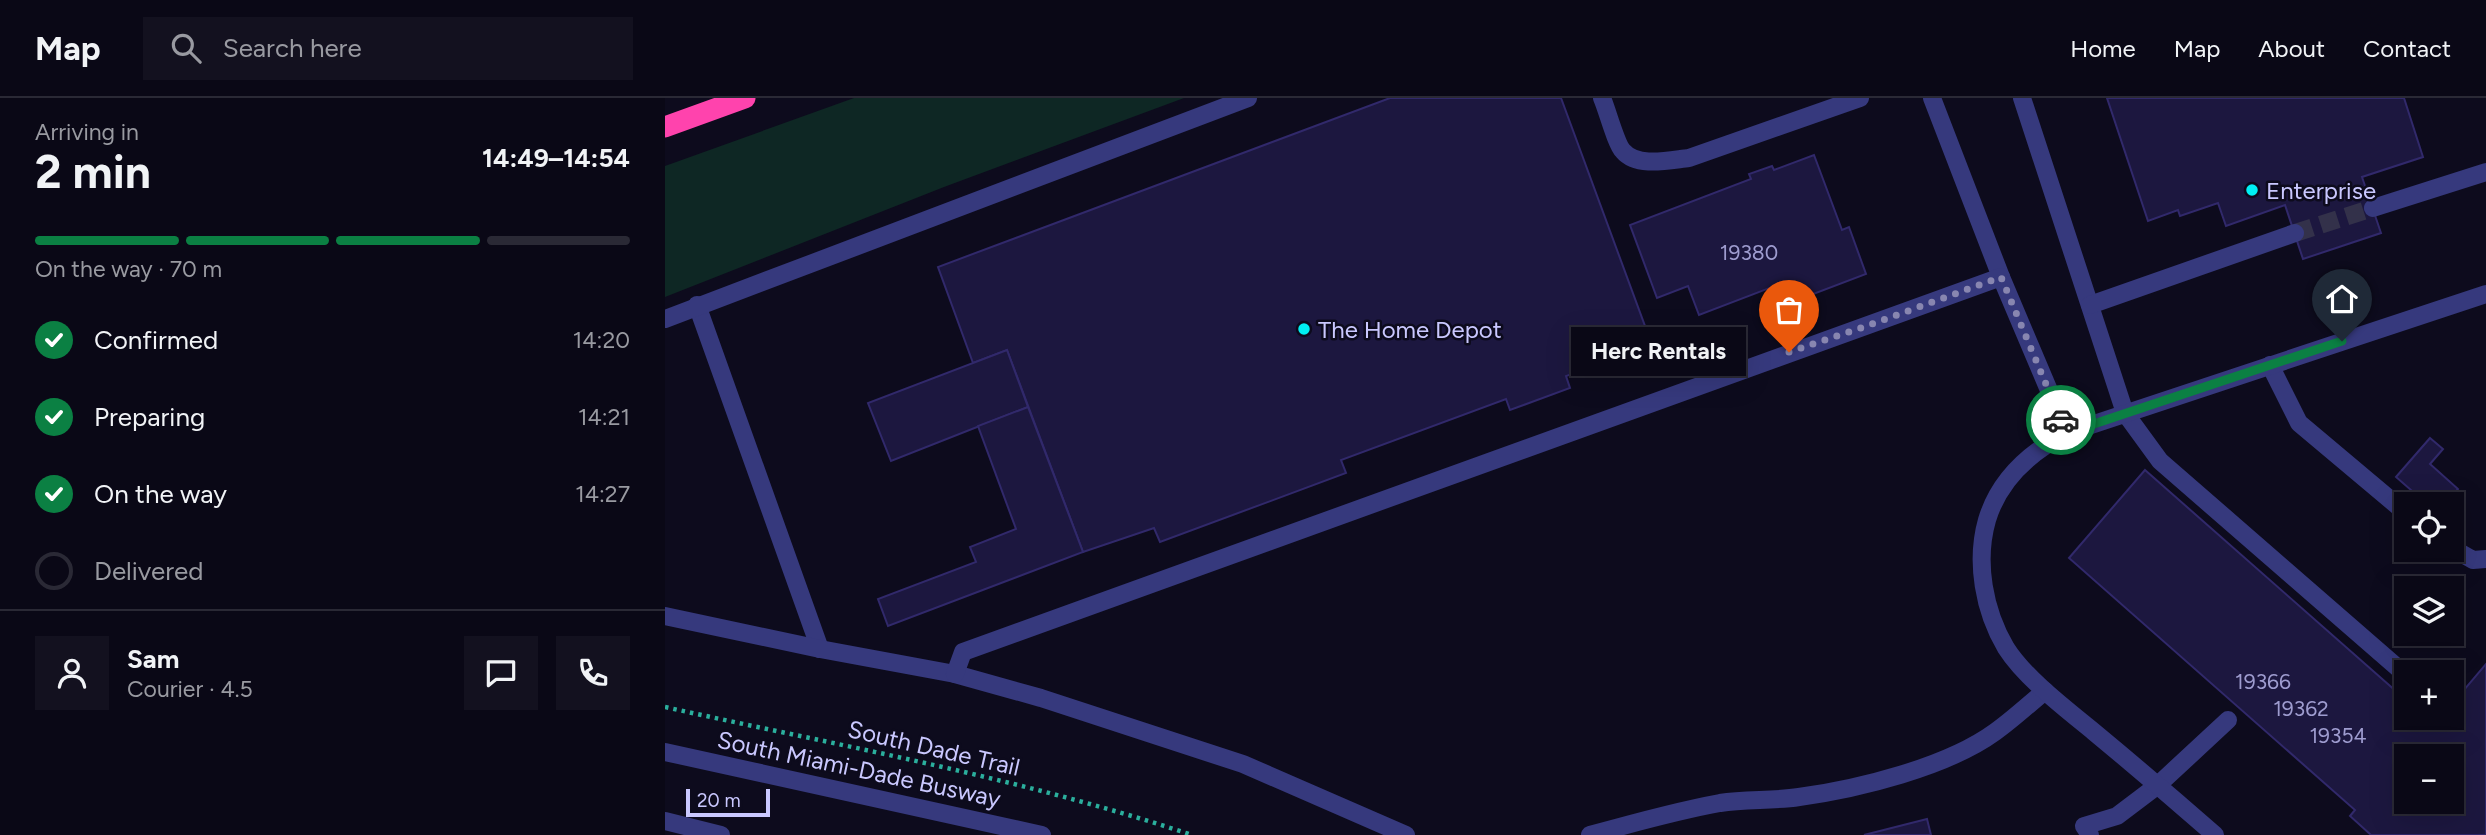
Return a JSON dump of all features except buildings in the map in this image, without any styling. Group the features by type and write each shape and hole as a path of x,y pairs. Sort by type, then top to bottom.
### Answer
{"highway":[{"path":"665,127 745,98"}],"street":[{"path":"665,318 1248,98"},
{"path":"1602,98 1623,151 1636,159 1663,162 1689,158 1860,98"},
{"path":"1932,98 2001,277 2067,433"},
{"path":"2022,98 2125,412 2160,461 2394,665"},
{"path":"2373,208 2486,172"},
{"path":"2090,305 2295,233"},
{"path":"955,674 963,652 2001,277"},
{"path":"2215,835 2045,691 2007,649 1986,598 1982,572 1983,534 1992,505 2003,485 2018,467 2042,446 2067,433 2486,294"},
{"path":"697,305 820,649"},
{"path":"2270,365 2299,423 2394,503"},
{"path":"2464,555 2473,560 2486,559"},
{"path":"665,616 955,674 1041,698 1243,764 1406,835"},
{"path":"1590,835 1722,803 1745,800 1774,801 1831,792 1926,766 1994,733 2045,691"},
{"path":"2091,835 2084,826 2117,816 2158,785 2228,720"},
{"name":"South Miami-Dade Busway","path":"665,752 1042,835"},
{"path":"665,821 721,835"}],"path":[{"name":"South Dade Trail","path":"665,707 1002,781 1120,811 1192,835"}],"green space":[{"path":"854,98 1184,98 944,187 665,297 665,166"}],"tunnel":[{"path":"2295,233 2373,208"}],"way so far":[{"path":"1789,352 2001,277 2061,420"}],"place":[{"name":"Enterprise","path":"2252,190"},
{"name":"The Home Depot","path":"1304,329"},
{"name":"Herc Rentals","path":"1789,352"}],"route":[{"path":"2061,420 2067,433 2342,341"}]}
